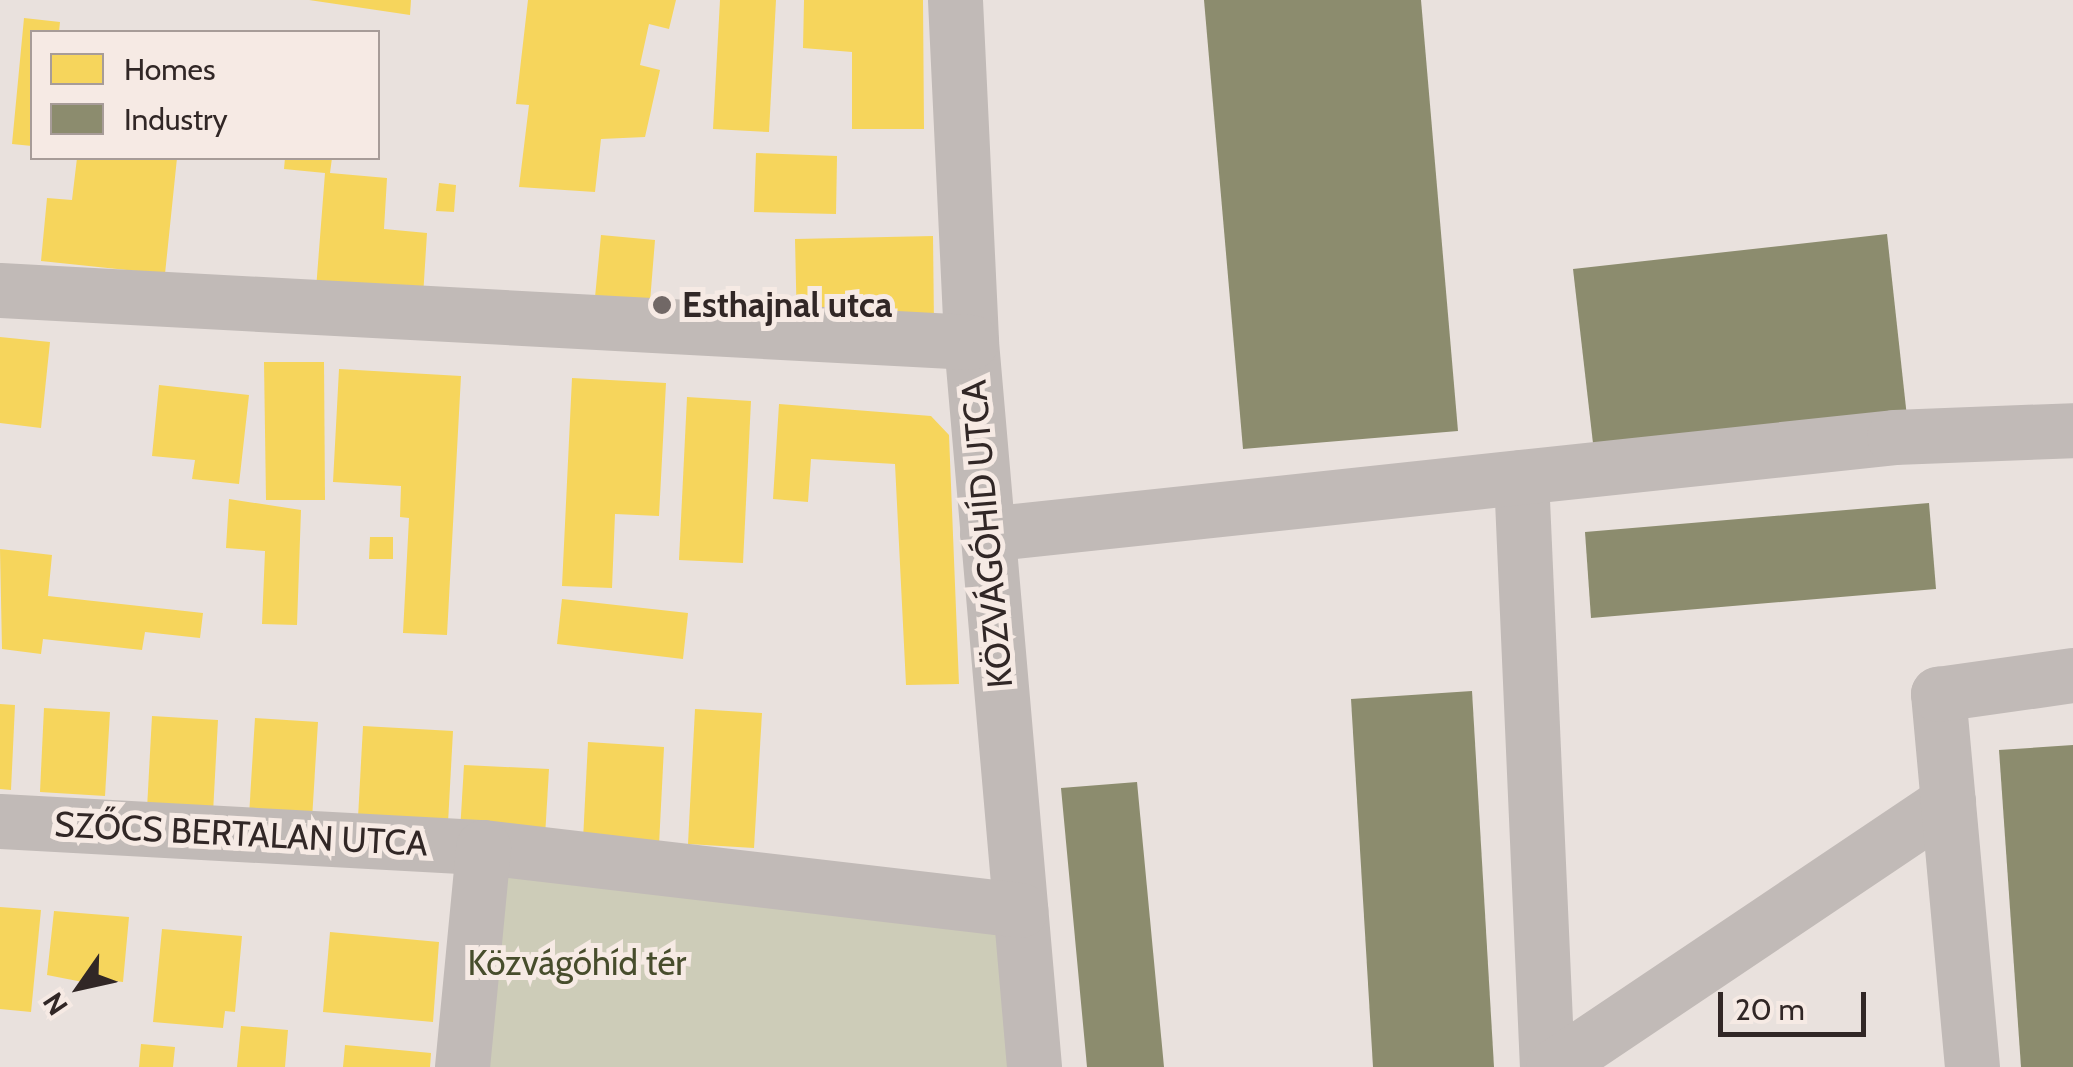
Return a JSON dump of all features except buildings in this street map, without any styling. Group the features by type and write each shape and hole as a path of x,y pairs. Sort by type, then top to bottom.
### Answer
{"street":[{"name":"KÖZVÁGÓHÍD UTCA","path":"955,0 970,342 1034,1067"},
{"path":"0,290 970,342"},
{"path":"987,534 1894,437 2073,430"},
{"path":"1521,476 1550,1067"},
{"path":"1972,1067 1938,694 2073,675"},
{"path":"1550,1067 1948,802"},
{"name":"SZŐCS BERTALAN UTCA","path":"0,821 483,847"},
{"path":"462,1067 483,847 1020,910"}],"green space":[{"name":"Közvágóhíd tér","path":"483,847 1020,910 1034,1067 462,1067"}],"place":[{"name":"Esthajnal utca","path":"662,305"}]}
